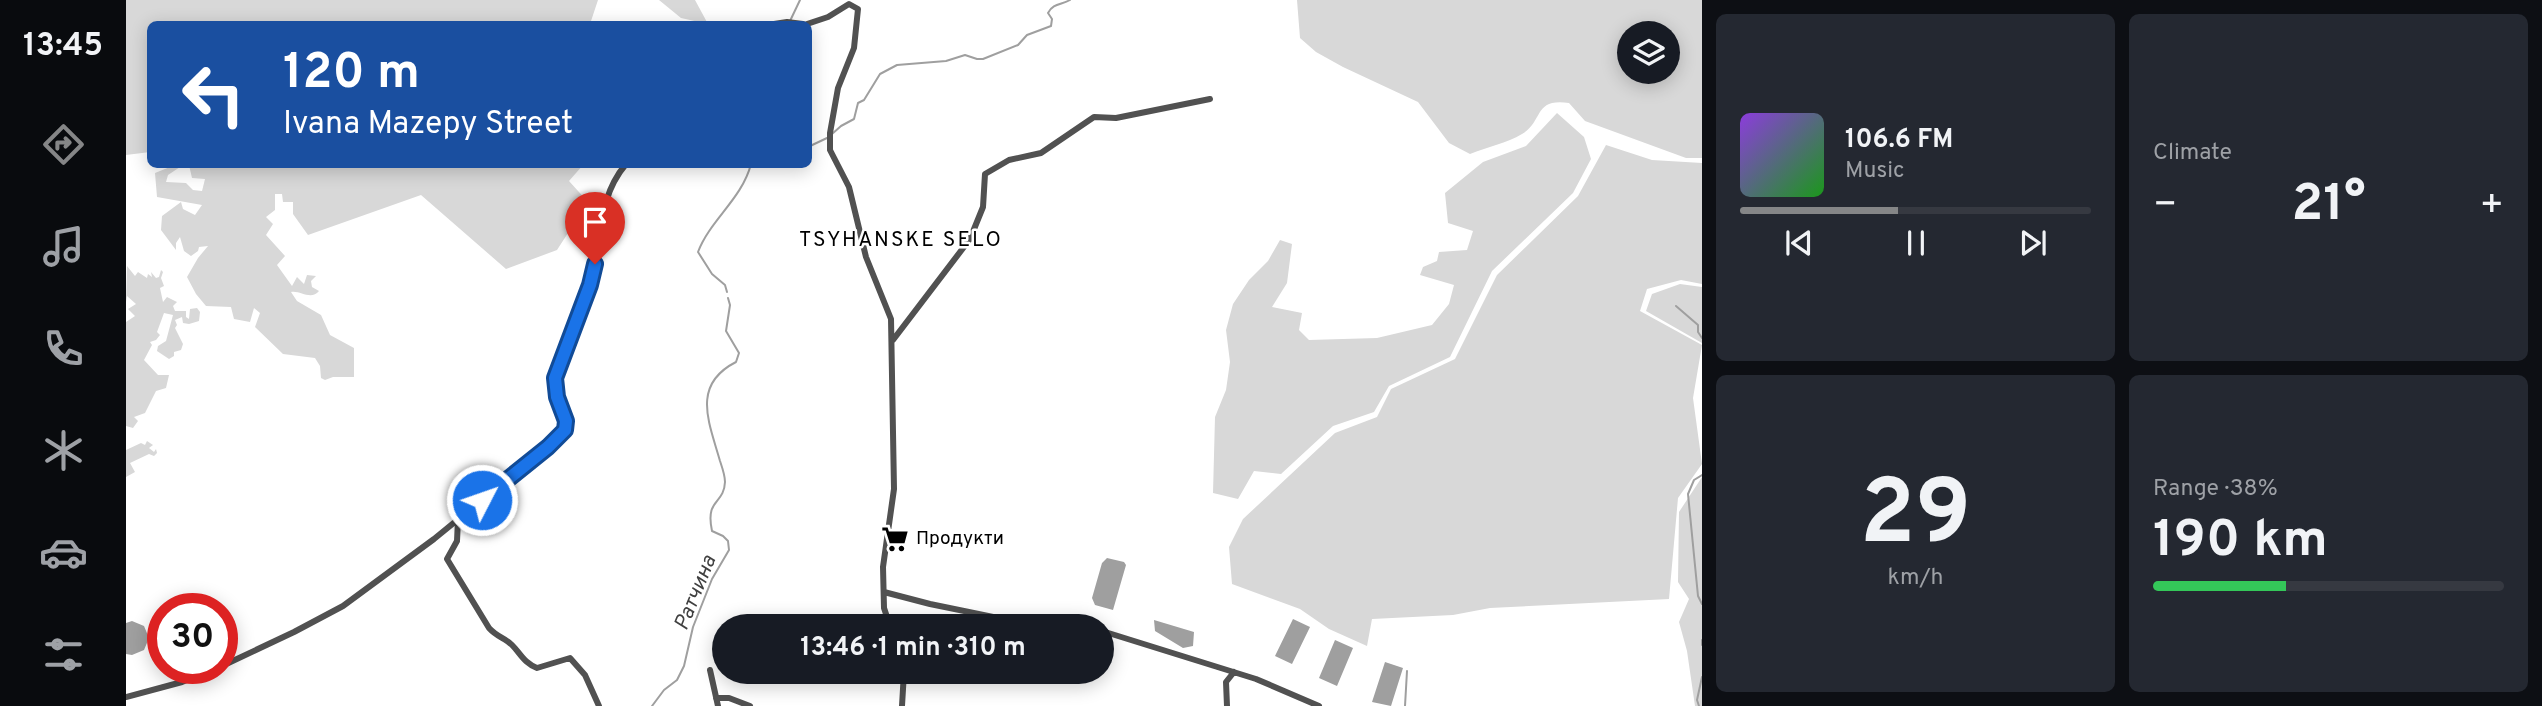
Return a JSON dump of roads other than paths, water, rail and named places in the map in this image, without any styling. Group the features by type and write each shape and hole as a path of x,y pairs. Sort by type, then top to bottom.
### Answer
{"street":[{"path":"812,22 828,17 849,4 858,9 854,48 838,88 830,150 854,201 866,257 891,319 894,489 883,567 886,614"},
{"path":"893,340 970,239 983,207 985,174 993,167 1009,160 1041,153 1094,117 1116,118 1210,99"},
{"path":"238,658 328,615 457,520 548,447 565,430 566,421 557,397 555,378 590,285 608,189 623,168"},
{"path":"457,520 457,541 447,559 489,628 496,636 510,643 521,658 537,668 570,658 585,675 599,706"},
{"path":"884,592 979,614"},
{"path":"1114,635 1234,672 1319,706"},
{"path":"710,670 717,702 729,698 750,706"},
{"path":"1227,706 1226,682 1234,672"},
{"path":"126,697 175,684"},
{"path":"902,706 904,684"}],"waterway":[{"name":"Ратчина","path":"790,21 800,0"},
{"path":"832,134 854,119 858,103 864,100 880,74 897,65 946,61 965,55 983,59 1018,45 1027,35 1051,26 1052,19 1048,13 1050,10 1070,0"},
{"path":"812,145 827,138"},
{"name":"Ратчина","path":"727,292 725,285 712,274 698,252 703,240 741,188 750,168"},
{"name":"Ратчина","path":"652,706 664,690 677,680 684,666 693,627 712,579 729,550 728,541 712,531 711,513 722,495 725,482 707,406 708,393 713,382 722,371 736,362 739,353 726,331 730,305 728,298"},
{"path":"1676,306 1698,325 1702,338"},
{"path":"1702,475 1694,480 1688,494 1698,596 1702,604"},
{"path":"1702,640 1702,645"},
{"path":"1405,706 1407,671"},
{"path":"1699,706 1697,700 1702,677"}],"place":[{"name":"Продукти","path":"895,539"}],"district":[{"name":"TSYHANSKE SELO","path":"901,240"}]}
